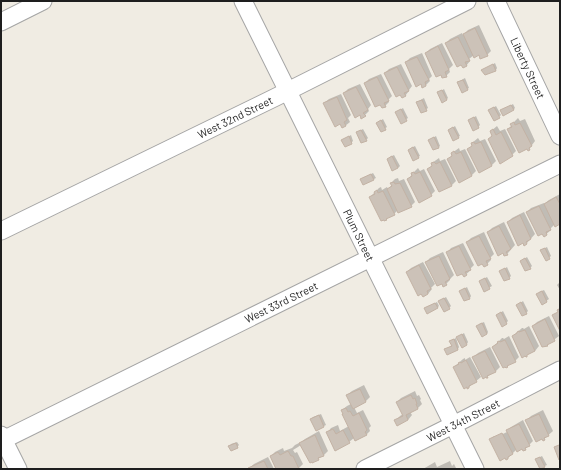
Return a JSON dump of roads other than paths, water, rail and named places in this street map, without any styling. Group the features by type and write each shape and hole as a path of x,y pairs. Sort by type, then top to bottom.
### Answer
{"street":[{"path":"1,22 43,1"},
{"name":"Plum Street","path":"243,1 475,469"},
{"name":"West 32nd Street","path":"1,231 288,91 467,1"},
{"name":"Liberty Street","path":"496,1 560,136"},
{"name":"West 33rd Street","path":"2,439 560,164"},
{"name":"West 34th Street","path":"365,469 560,370"},
{"path":"2,439 18,469"}]}
